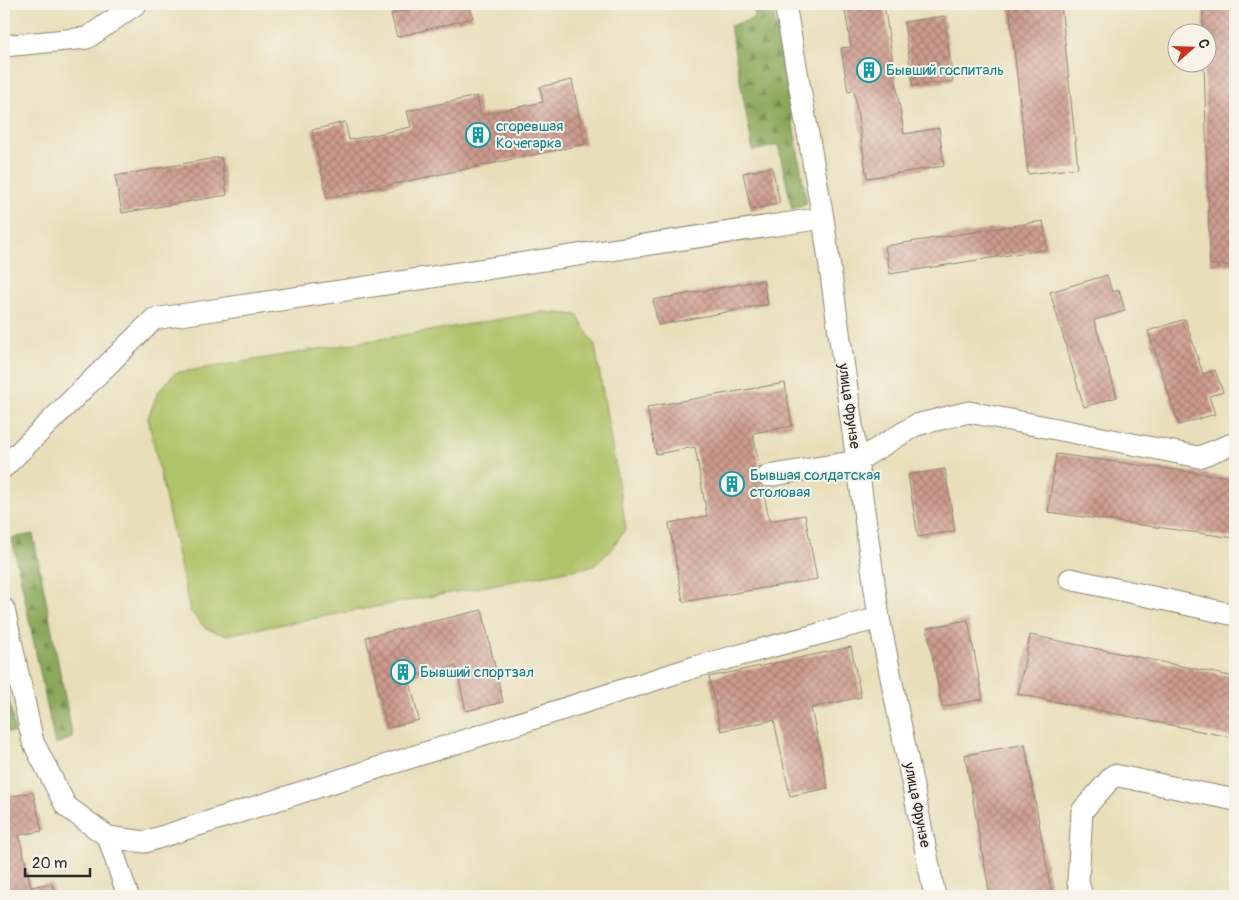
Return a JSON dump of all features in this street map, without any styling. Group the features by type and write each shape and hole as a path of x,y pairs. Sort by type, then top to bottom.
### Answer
{"street":[{"path":"4,46 87,38 136,4"},
{"name":"улица Фрунзе","path":"784,4 823,218 879,618 935,896"},
{"path":"4,467 154,319 823,218"},
{"path":"768,476 857,461 916,425 969,412 1199,457 1235,443"},
{"path":"1070,579 1235,615"},
{"path":"4,609 33,742 66,806 108,837 145,842 696,667 879,618"},
{"path":"1082,896 1078,882 1082,811 1114,775 1235,800"},
{"path":"108,837 128,896"}],"green space":[{"path":"753,4 772,4 807,204 792,209 778,145 753,151 730,26 755,18"},
{"path":"543,312 577,315 595,346 626,528 610,551 594,566 225,635 206,629 190,611 148,418 158,392 175,373"},
{"path":"33,534 73,738 55,744 12,538"},
{"path":"4,672 15,733 4,732"}],"building":[{"path":"432,4 469,4 473,18 397,37 391,14"},
{"name":"Бывший госпиталь","path":"844,4 884,4 904,134 939,128 944,166 867,178 854,91 848,92 841,48 851,47"},
{"path":"1009,4 1061,4 1078,168 1028,174"},
{"path":"1203,4 1235,4 1235,265 1210,265 1204,72 1216,72 1216,22 1203,22"},
{"path":"944,16 953,81 913,86 904,22"},
{"name":"сгоревшая Кочегарка","path":"572,80 585,144 327,198 312,130 345,122 349,140 411,127 407,111 477,96 481,115 543,102 540,87"},
{"path":"221,157 227,195 122,213 115,176"},
{"path":"772,167 780,203 751,210 743,173"},
{"path":"1043,221 1047,249 890,274 885,246"},
{"path":"1107,275 1112,292 1119,290 1125,311 1094,320 1117,397 1084,407 1050,292"},
{"path":"763,280 768,304 658,325 653,300"},
{"path":"1185,319 1203,374 1215,370 1223,392 1209,396 1215,414 1179,425 1148,331"},
{"name":"Бывшая солдатская столовая","path":"785,383 792,426 753,433 769,521 805,515 817,579 683,602 669,523 707,516 695,447 656,454 647,407"},
{"path":"1056,454 1235,478 1235,538 1048,512"},
{"path":"945,469 955,531 918,537 908,475"},
{"name":"Бывший спортзал","path":"482,610 503,702 466,711 456,666 409,677 419,720 387,728 366,637"},
{"path":"968,620 983,699 942,707 927,628"},
{"path":"1030,635 1235,677 1235,738 1018,694"},
{"path":"851,647 861,697 811,708 828,788 790,796 774,720 721,731 709,677"},
{"path":"1025,744 1052,896 990,896 965,755"},
{"path":"33,792 42,831 19,835 31,887 52,883 54,896 4,896 4,798"}],"place":[{"name":"Бывший госпиталь","path":"869,70"},
{"name":"сгоревшая Кочегарка","path":"478,135"},
{"name":"Бывшая солдатская столовая","path":"732,484"},
{"name":"Бывший спортзал","path":"403,672"}]}
